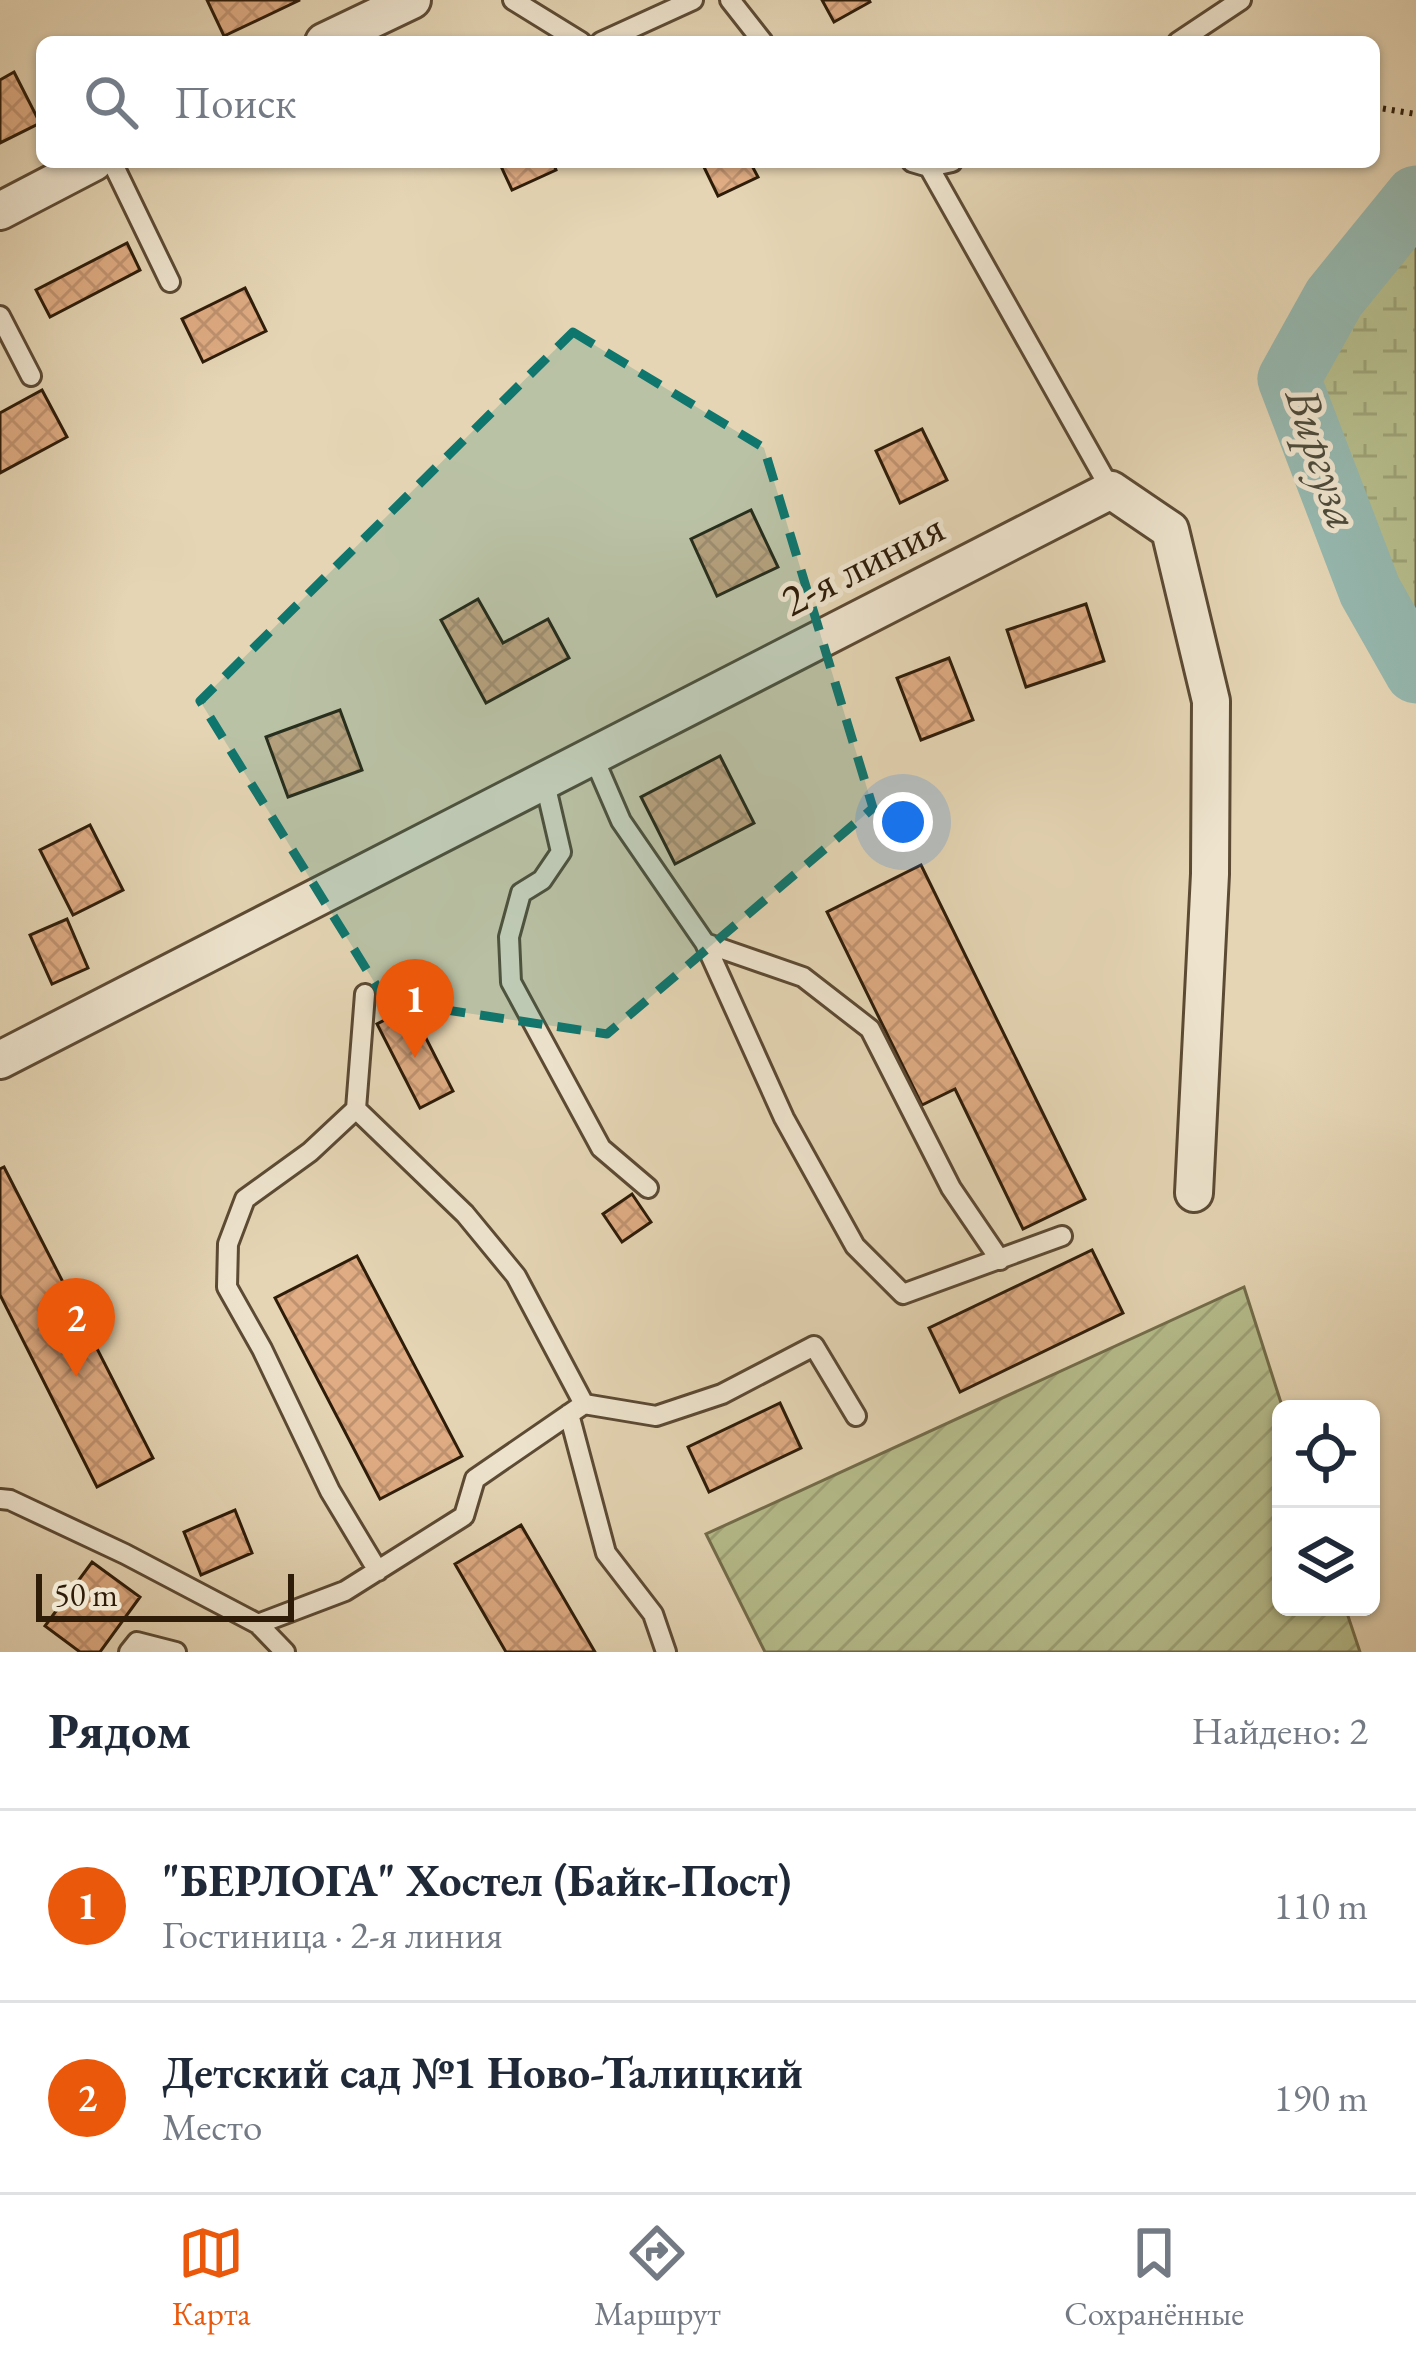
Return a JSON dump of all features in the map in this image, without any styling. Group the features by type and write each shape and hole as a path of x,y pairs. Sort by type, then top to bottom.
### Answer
{"street":[{"path":"337,36 412,0"},
{"path":"0,211 82,168"},
{"path":"1111,490 1170,530 1210,701 1210,874 1194,1193"},
{"name":"2-я линия","path":"0,1060 1111,490"}],"lane":[{"path":"513,0 570,36"},
{"path":"614,36 693,0"},
{"path":"730,0 758,36"},
{"path":"1187,36 1241,0"},
{"path":"115,168 170,282"},
{"path":"923,168 1111,490"},
{"path":"0,316 31,376"},
{"path":"592,754 621,821 705,943 784,1118 855,1246 903,1294 1061,1236"},
{"path":"544,779 561,852 542,880 521,893 509,937 511,982 601,1148 648,1188"},
{"path":"705,943 803,977 870,1029 951,1188 1000,1260"},
{"path":"365,994 356,1109 310,1152 245,1199 228,1244 226,1287 262,1349 330,1491 378,1570"},
{"path":"356,1109 465,1214 516,1276 576,1409 606,1553 653,1615 665,1652"},
{"path":"258,1624 345,1591 464,1516 476,1479 576,1409 656,1415 722,1394 814,1346 856,1416"},
{"path":"0,1499 125,1554 258,1624 285,1652"},
{"path":"128,1652 137,1642 176,1652"}],"path":[{"path":"1380,108 1416,114"}],"highlighted area":[{"path":"573,332 764,448 873,808 607,1034 386,1001 200,701"}],"green space":[{"path":"1416,197 1416,672 1370,591 1289,379 1334,298"},
{"path":"1244,1287 1280,1400 1272,1400 1272,1616 1348,1616 1360,1652 765,1652 706,1534"}],"building":[{"path":"207,0 300,0 224,36"},
{"path":"822,0 869,0 870,2 834,22"},
{"path":"14,72 36,115 36,125 0,143 0,80"},
{"path":"502,168 555,168 556,170 512,190"},
{"path":"704,168 753,168 758,177 718,196"},
{"path":"127,243 140,270 50,317 36,290"},
{"path":"245,288 266,331 203,362 182,319"},
{"path":"42,390 67,437 0,473 0,413"},
{"path":"922,429 947,480 900,503 876,451"},
{"path":"751,510 778,567 717,596 691,539"},
{"path":"478,599 503,643 548,619 569,658 486,703 441,620"},
{"path":"1086,604 1104,661 1026,687 1007,630"},
{"path":"949,658 973,720 921,740 897,678"},
{"path":"340,710 362,770 288,797 266,737"},
{"path":"720,756 754,823 675,864 641,797"},
{"path":"90,825 123,890 73,915 40,850"},
{"path":"921,865 1085,1199 1023,1229 955,1089 922,1105 827,912"},
{"path":"67,919 88,968 52,984 30,935"},
{"path":"410,1007 453,1091 420,1108 377,1024"},
{"path":"4,1167 153,1458 97,1487 0,1295 0,1169"},
{"path":"632,1194 651,1222 622,1242 603,1214"},
{"path":"1092,1250 1123,1313 960,1392 929,1328"},
{"path":"357,1256 462,1456 380,1499 275,1298"},
{"path":"780,1403 801,1448 709,1492 688,1447"},
{"path":"235,1510 252,1553 201,1575 184,1532"},
{"path":"521,1525 595,1652 506,1652 455,1564"},
{"path":"92,1562 140,1597 100,1652 80,1652 45,1626"}],"waterway":[{"name":"Виргуза","path":"1416,197 1334,298 1289,379 1370,591 1416,672"}],"place":[{"name":"\"БЕРЛОГА\" Хостел (Байк-Пост)","path":"415,1058"},
{"name":"Детский сад №1 Ново-Талицкий","path":"76,1377"}]}
